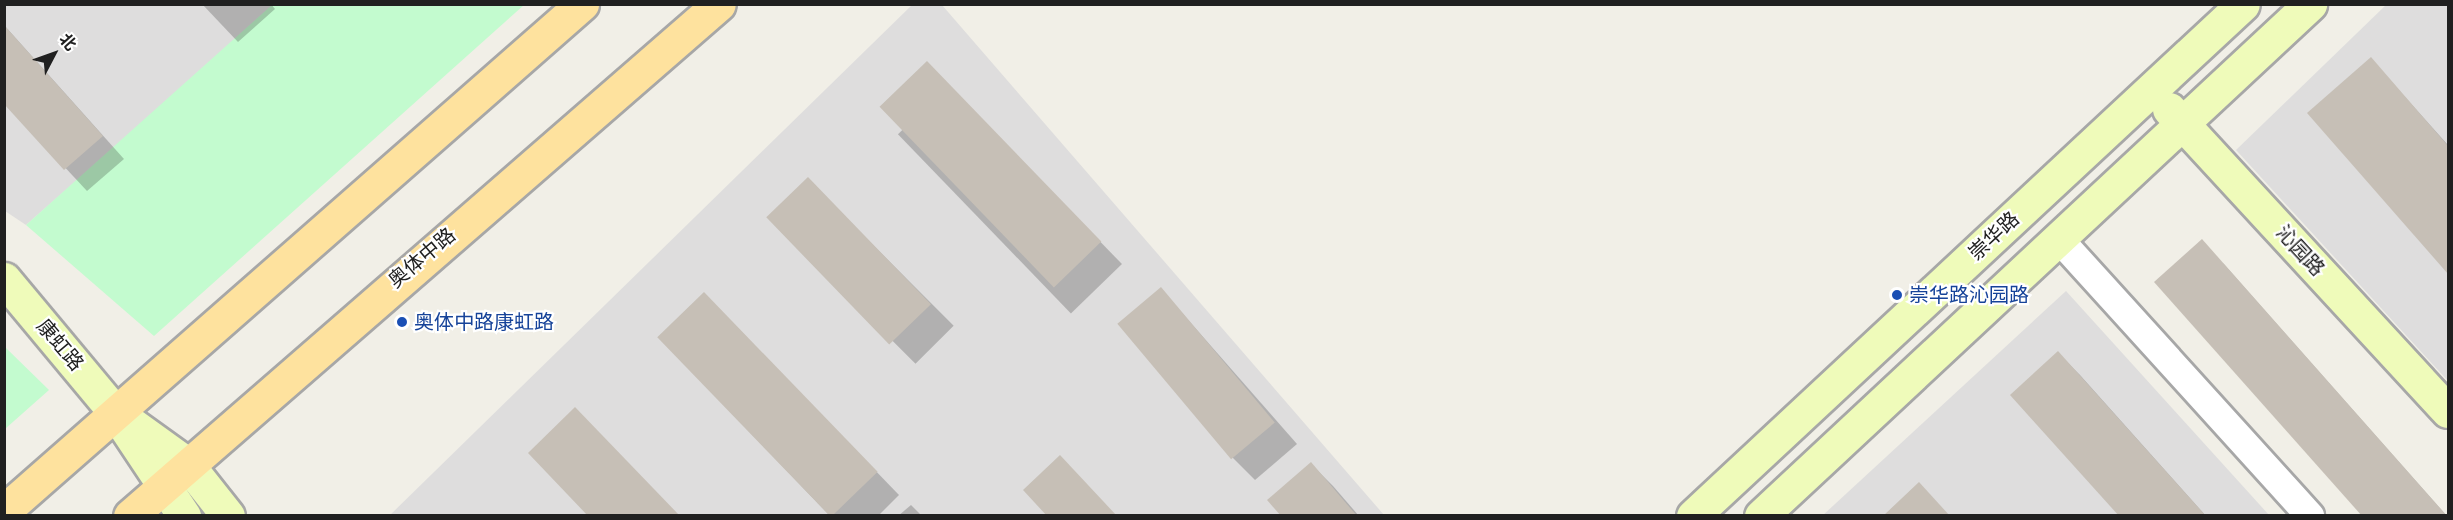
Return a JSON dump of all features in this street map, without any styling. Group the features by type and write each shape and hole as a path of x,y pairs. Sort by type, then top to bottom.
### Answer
{"main road":[{"path":"4,511 582,4"},
{"name":"奥体中路","path":"130,516 187,464 719,4"},
{"name":"崇华路","path":"1693,516 2243,4"},
{"path":"1761,516 2310,4"},
{"name":"沁园路","path":"2151,90 2448,411"},
{"name":"康虹路","path":"4,279 115,412 162,487 184,516"},
{"name":"康虹路","path":"115,412 187,464 228,516"}],"street":[{"path":"2059,239 2310,516"}],"shaded area":[{"path":"913,4 942,5 1384,515 389,516"},
{"path":"4,5 276,5 26,225 5,211"},
{"path":"2386,5 2448,5 2448,381 2236,150"},
{"path":"2066,291 2269,515 1822,516"}],"green space":[{"path":"272,5 524,5 154,336 26,225"},
{"path":"5,347 49,390 4,429"}],"building":[{"path":"4,25 103,136 64,170 4,104"},
{"path":"2371,57 2448,146 2448,274 2307,113"},
{"path":"927,61 1101,242 1054,287 880,107"},
{"path":"808,177 931,304 889,345 766,217"},
{"path":"2202,239 2447,516 2362,516 2154,282"},
{"path":"1161,287 1275,423 1231,459 1117,324"},
{"path":"704,292 878,472 830,516 657,337"},
{"path":"2058,351 2206,516 2119,516 2010,395"},
{"path":"575,407 680,516 588,516 528,453"},
{"path":"1060,455 1117,516 1047,516 1023,490"},
{"path":"1311,462 1357,516 1281,516 1267,500"},
{"path":"1919,482 1950,516 1883,516"}],"place":[{"name":"崇华路沁园路","path":"1897,295"},
{"name":"奥体中路康虹路","path":"402,322"}]}
